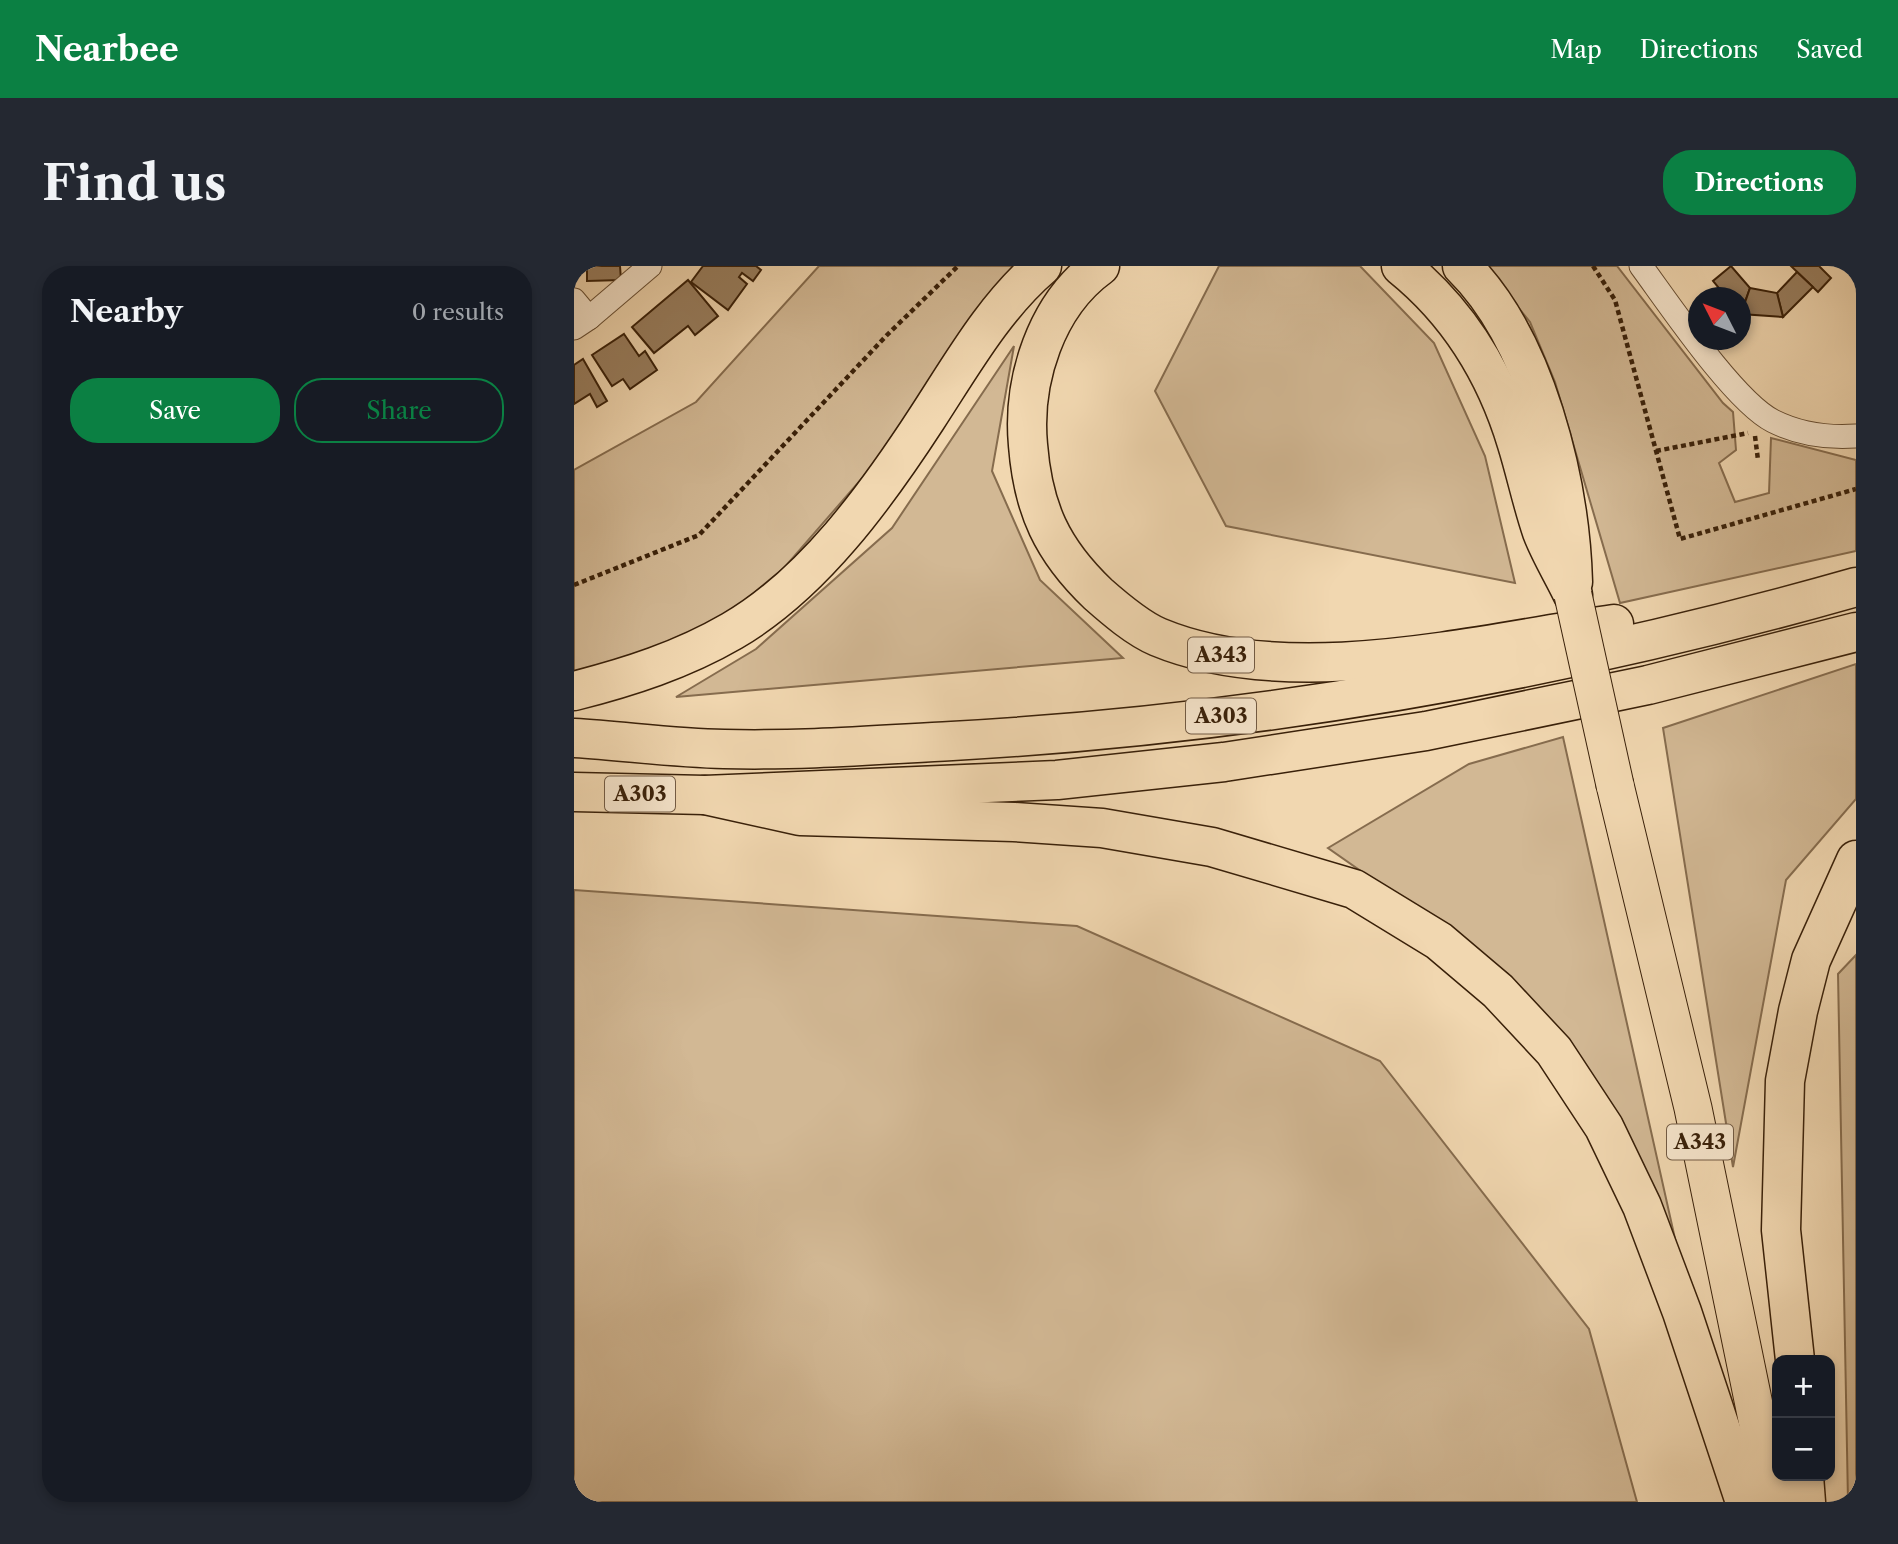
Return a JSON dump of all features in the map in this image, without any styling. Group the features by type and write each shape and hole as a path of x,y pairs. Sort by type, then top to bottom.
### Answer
{"highway":[{"path":"574,691 630,677 692,652 734,630 774,600 825,552 876,494 983,333 1042,266"},
{"name":"A343","path":"1100,266 1066,300 1044,336 1031,384 1026,430 1031,476 1045,524 1071,568 1113,607 1157,637 1217,654 1345,664 1655,618 1728,623"},
{"name":"A343","path":"1401,266 1431,290 1476,351 1497,391 1557,532 1573,595"},
{"name":"A343","path":"1461,266 1500,316 1530,377 1554,446 1557,532"},
{"name":"A303","path":"574,738 725,749 1051,735 1343,700 1501,673 1728,623 1856,587"},
{"name":"A303","path":"574,792 705,795 1057,780 1224,762 1426,731 1648,685 1856,632"},
{"path":"705,795 800,816 1014,822 1111,830 1212,847 1354,889 1439,941 1497,991 1554,1051 1604,1128 1642,1206 1678,1300 1745,1502"},
{"path":"1794,1355 1781,1230 1785,1081 1811,960 1856,860"},
{"path":"1804,1481 1806,1502"}],"main road":[{"name":"A343","path":"1573,595 1615,785 1693,1108 1774,1502"}],"street":[{"path":"574,300 581,323 650,266"},
{"path":"1641,266 1736,389 1772,420 1825,438 1856,436"}],"path":[{"path":"574,585 699,536 887,335 958,266"},
{"path":"1593,266 1615,300 1680,539 1856,489"},
{"path":"1656,451 1754,431 1758,460"}],"shaded area":[{"path":"819,266 1021,266 884,453 784,568 710,629 574,674 574,470 696,402"},
{"path":"1219,266 1360,266 1434,343 1485,456 1515,583 1226,526 1155,391"},
{"path":"1485,266 1617,266 1723,403 1733,412 1736,450 1719,463 1735,502 1769,493 1771,438 1856,460 1856,551 1620,603 1555,382 1530,322"},
{"path":"1014,346 992,471 1040,580 1123,658 676,697 756,649 892,528"},
{"path":"1856,664 1856,799 1786,880 1733,1167 1663,728"},
{"path":"1563,737 1684,1279 1610,1112 1508,974 1328,848 1469,764"},
{"path":"574,890 1077,926 1380,1061 1589,1329 1637,1502 574,1502"},
{"path":"1856,955 1856,1502 1848,1502 1838,974"}],"building":[{"path":"587,266 620,266 621,280 587,281"},
{"path":"703,266 756,266 761,270 753,281 742,273 739,277 747,284 728,310 691,282"},
{"path":"1731,266 1749,287 1718,287 1713,281"},
{"path":"1791,266 1819,266 1831,278 1818,292"},
{"path":"1797,272 1813,287 1783,317 1777,293"},
{"path":"688,280 718,316 695,335 688,326 654,353 632,327"},
{"path":"1751,288 1777,293 1783,317 1751,315"},
{"path":"624,334 639,356 645,351 657,370 630,389 623,379 612,386 592,355"},
{"path":"583,359 607,401 597,407 590,394 574,404 574,365"}]}
